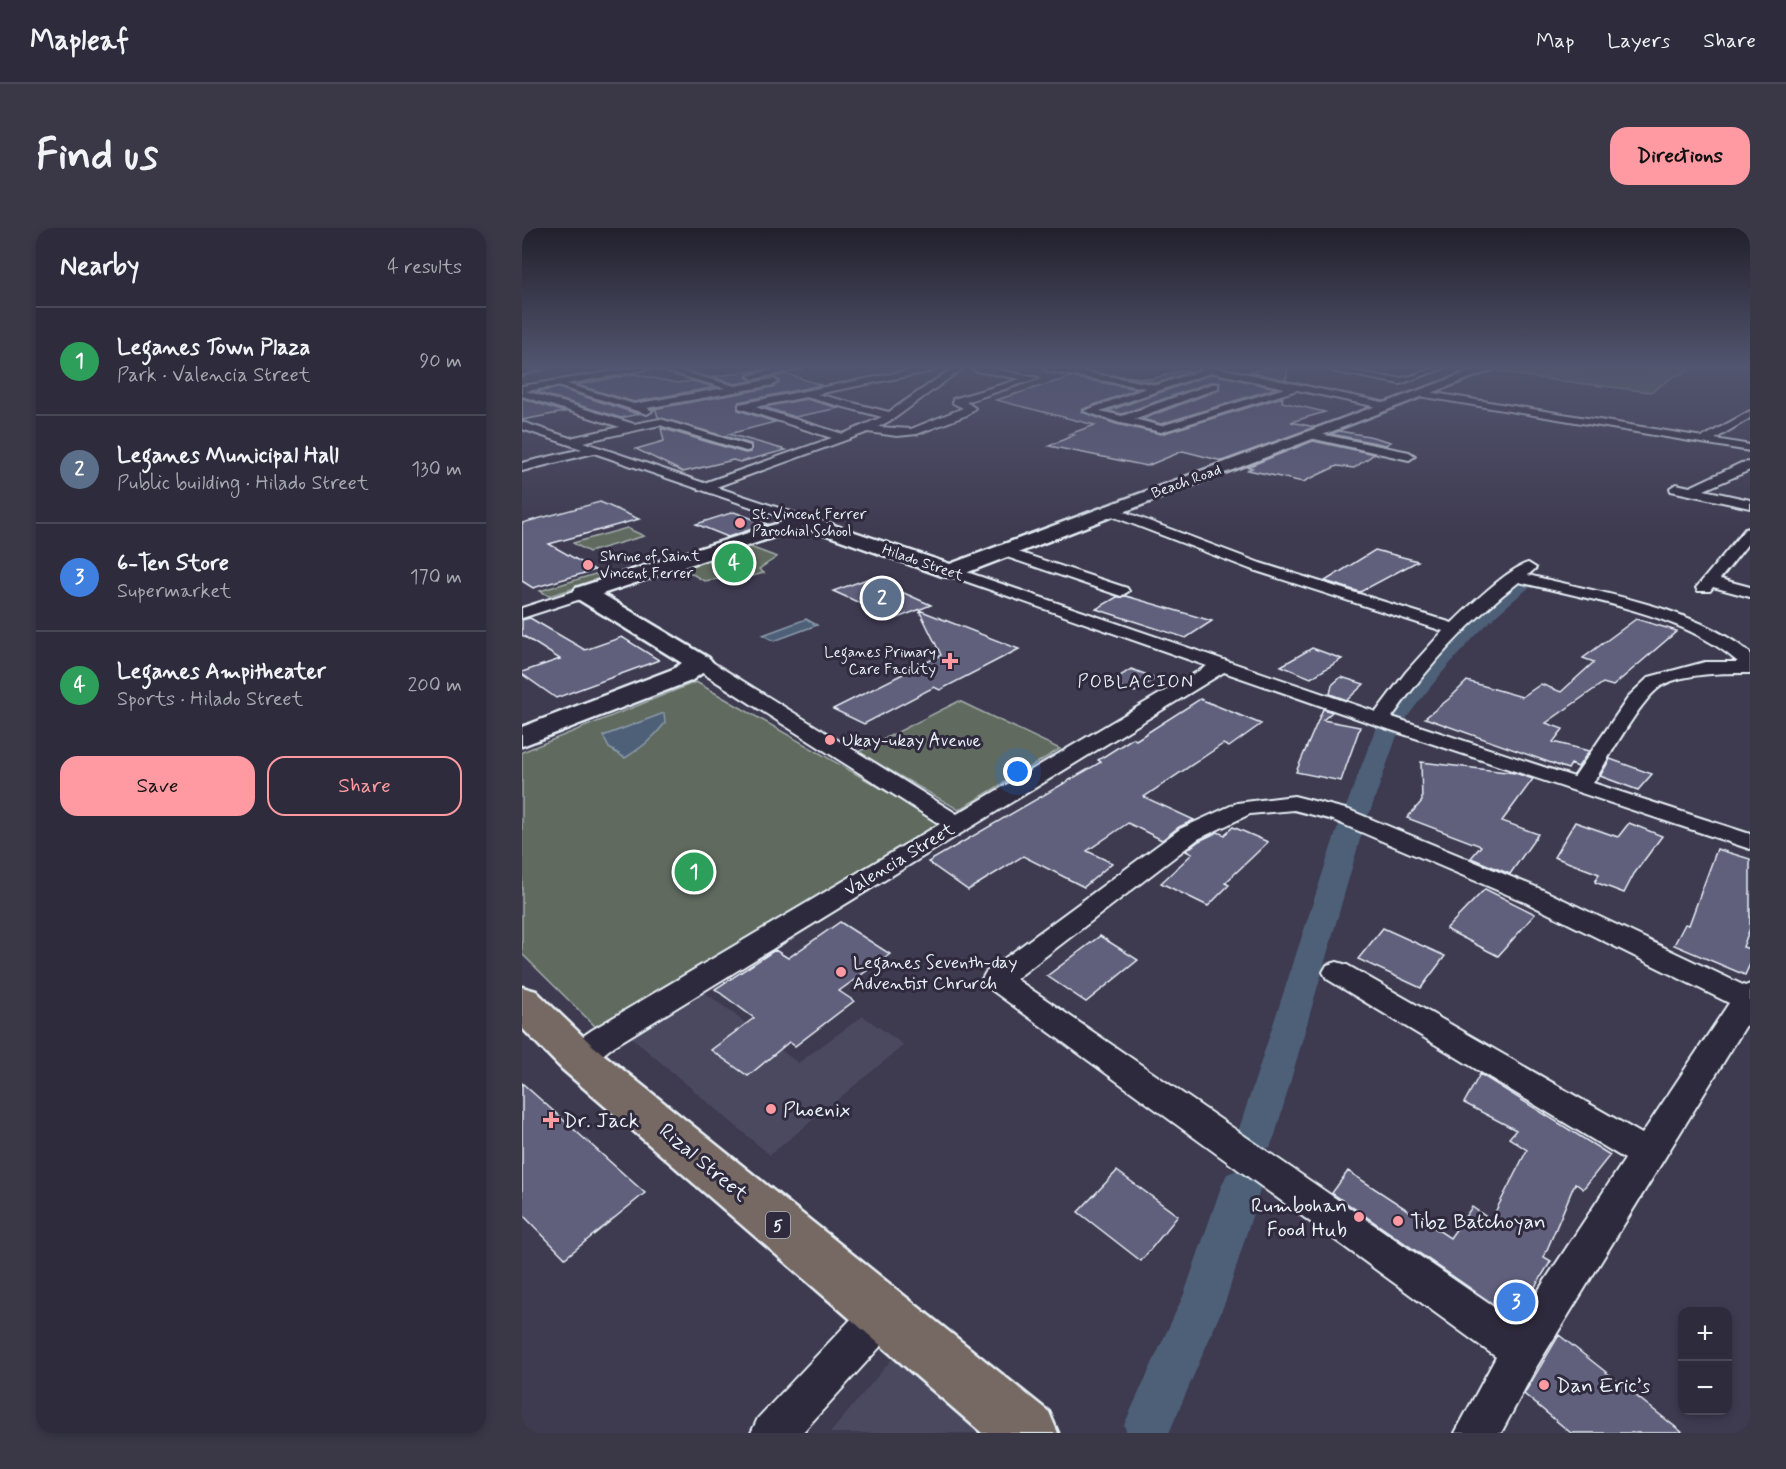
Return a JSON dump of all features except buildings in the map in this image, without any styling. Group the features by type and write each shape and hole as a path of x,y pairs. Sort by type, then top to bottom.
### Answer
{"main road":[{"name":"Beach Road","path":"950,571 1339,424"},
{"name":"Hilado Street","path":"804,521 950,571"},
{"path":"584,593 804,521"},
{"path":"584,593 700,663"},
{"path":"522,722 670,669 700,663"},
{"path":"522,737 682,675 700,663"},
{"name":"Rizal Street","path":"522,1002 577,1057 1029,1433"}],"street":[{"path":"623,424 634,428"},
{"path":"571,441 650,424"},
{"path":"667,424 746,448"},
{"path":"801,424 845,438"},
{"path":"704,487 845,438 876,424"},
{"path":"867,429 897,433 914,432 934,424"},
{"path":"1139,424 1161,429 1176,424"},
{"path":"1603,424 1750,448"},
{"path":"1704,441 1733,424"},
{"name":"Hilado Street","path":"522,425 804,521"},
{"path":"1310,435 1409,456"},
{"path":"532,440 554,436"},
{"path":"522,466 593,450"},
{"path":"1692,491 1745,466 1750,466"},
{"path":"1676,488 1750,504"},
{"path":"1109,510 1255,566 1453,629"},
{"path":"1750,532 1743,551 1706,585 1750,592"},
{"path":"1003,551 1121,591"},
{"path":"1380,720 1399,692 1453,629 1532,566"},
{"name":"Hilado Street","path":"950,571 1380,720 1750,842"},
{"path":"1517,577 1641,609 1695,628 1719,638 1743,654 1750,662"},
{"path":"522,613 584,593"},
{"path":"700,663 957,824"},
{"name":"Valencia Street","path":"577,1057 603,1038 1222,665"},
{"path":"1580,785 1637,699 1656,681 1705,668 1750,668"},
{"path":"1477,1433 1522,1351 1748,997 1534,896 1341,815 1294,802 1245,808 1190,834 996,979 1522,1351"},
{"path":"1337,972 1648,1155"},
{"path":"773,1433 884,1313"}],"shaded area":[{"name":"Phoenix","path":"698,987 798,1063 863,1016 904,1045 770,1155 626,1033"},
{"path":"897,1353 998,1433 830,1433"}],"green space":[{"path":"627,528 644,536 589,552 573,543"},
{"path":"750,547 777,557 759,569 764,573 745,578 739,576 704,581 682,568"},
{"path":"595,574 604,579 549,596 540,591"},
{"path":"696,682 943,824 602,1033 522,954 522,752"},
{"path":"959,701 1060,749 959,810 858,752"}],"water":[{"path":"806,619 817,625 774,641 763,635"},
{"path":"664,713 665,723 660,729 646,743 625,758 609,748 603,736"}],"waterway":[{"path":"1395,718 1424,680 1470,628 1525,582"},
{"path":"1357,812 1387,730"},
{"path":"1256,1135 1350,829"},
{"path":"1148,1425 1204,1300 1241,1187"}],"place":[{"name":"St. Vincent Ferrer Parochial School","path":"740,523"},
{"name":"Leganes Ampitheater","path":"734,563"},
{"name":"Shrine of Saint Vincent Ferrer","path":"588,565"},
{"name":"Leganes Municipal Hall","path":"882,598"},
{"name":"Leganes Primary Care Facility","path":"950,661"},
{"name":"Ukay-ukay Avenue","path":"830,740"},
{"name":"Leganes Town Plaza","path":"694,872"},
{"name":"Leganes Seventh-day Adventist Chrurch","path":"841,972"},
{"name":"Phoenix","path":"771,1109"},
{"name":"Dr. Jack","path":"551,1120"},
{"name":"Rumbohan Food Hub","path":"1359,1217"},
{"name":"Tibz Batchoyan","path":"1398,1221"},
{"name":"6-Ten Store","path":"1516,1302"},
{"name":"Dan Eric’s","path":"1544,1385"}],"district":[{"name":"POBLACION","path":"1136,681"}]}
